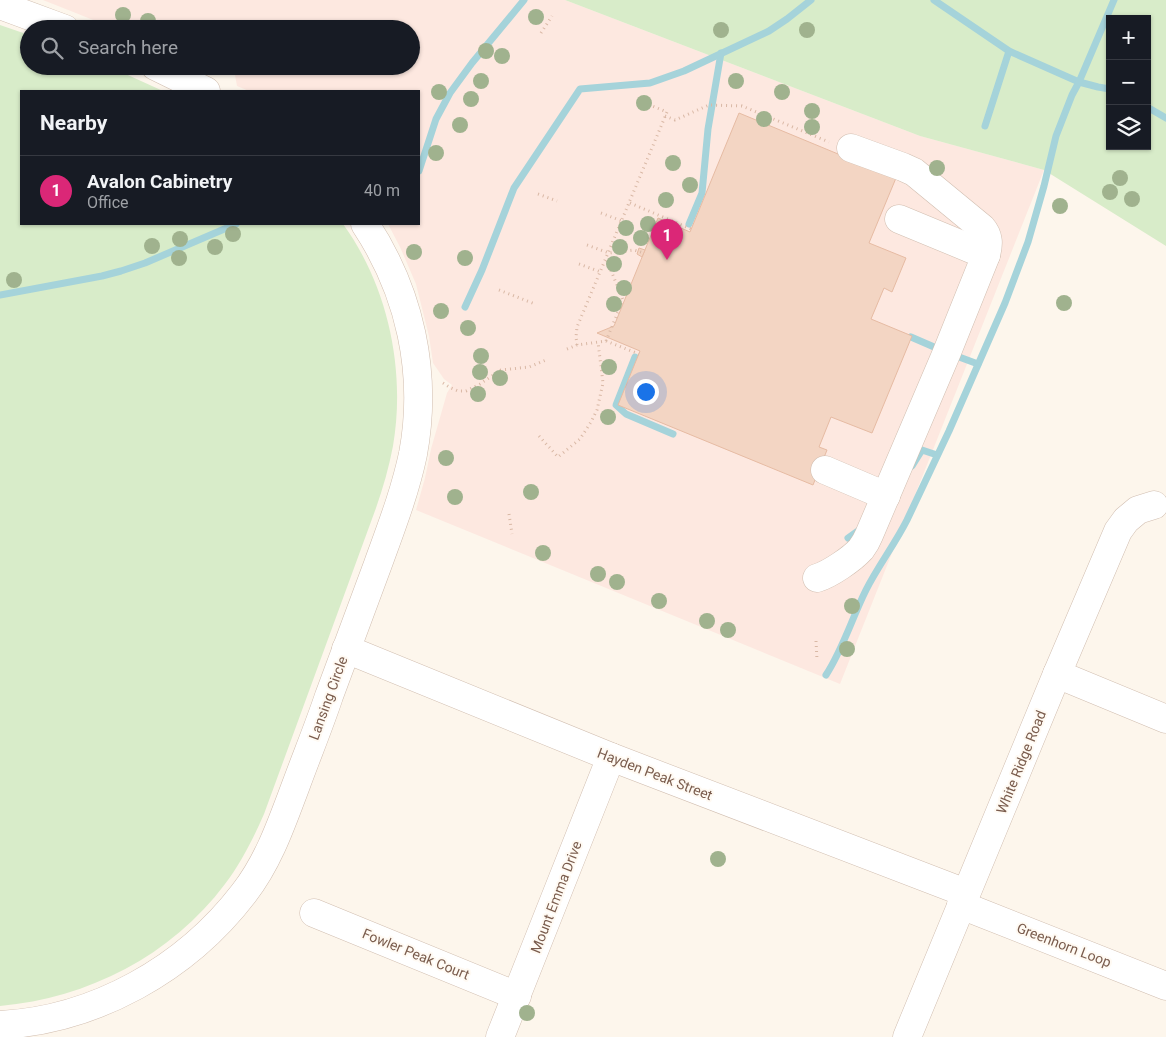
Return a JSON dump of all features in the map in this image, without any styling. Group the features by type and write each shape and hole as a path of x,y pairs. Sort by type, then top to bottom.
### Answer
{"street":[{"path":"0,6 40,20"},
{"path":"173,75 204,90"},
{"path":"817,578 828,574 861,550 869,536 947,352 986,255 988,244 985,232 914,172 841,145"},
{"path":"899,219 986,255"},
{"name":"Lansing Circle","path":"0,1025 38,1029 63,1016 101,1003 149,978 171,963 208,933 244,894 264,862 280,829 394,519 407,478 415,441 417,403 416,359 409,321 394,277 366,225"},
{"path":"825,470 886,496"},
{"name":"White Ridge Road","path":"907,1037 1118,531 1126,520 1138,510 1154,505"},
{"name":"Hayden Peak Street","path":"346,649 964,899"},
{"path":"1057,674 1166,719"},
{"name":"Mount Emma Drive","path":"500,1037 611,757"},
{"name":"Greenhorn Loop","path":"964,899 1166,986"},
{"name":"Fowler Peak Court","path":"314,913 517,996"}],"path":[{"path":"541,32 552,16"},
{"path":"577,345 577,328 667,112 640,101"},
{"path":"665,116 675,120 709,105 742,106 841,145"},
{"path":"538,194 557,201"},
{"path":"630,202 691,229"},
{"path":"601,213 622,222"},
{"path":"587,245 609,253 634,250 644,253"},
{"path":"606,260 623,301 606,341"},
{"path":"579,264 601,272"},
{"path":"499,290 535,304"},
{"path":"567,349 577,345 606,341 638,354"},
{"path":"538,436 558,457 580,439 589,427 597,410 601,394 602,383 598,342"},
{"path":"442,382 458,391 466,391 501,370 529,366 546,360"},
{"path":"509,514 512,534"},
{"path":"816,641 817,660"}],"shaded area":[{"path":"43,0 565,0 920,136 1044,170 840,684 416,510 447,393 452,385 444,379 433,363 429,336 416,284 389,225 420,225 420,90 247,90 237,86 235,75 420,75 420,20 93,20"}],"green space":[{"path":"565,0 1166,0 1166,246 1044,170 920,136"},
{"path":"0,25 20,32 20,75 128,75 161,90 20,90 20,225 344,225 359,248 372,274 382,301 395,359 397,388 393,446 379,500 264,814 236,868 203,910 179,932 153,952 125,969 96,983 65,994 0,1006"}],"building":[{"path":"739,113 896,178 869,243 906,258 892,292 884,288 871,319 912,336 872,433 831,417 819,447 827,450 813,485 618,405 640,351 597,333 614,326 658,218 690,232"},
{"path":"639,248 645,250 642,257 637,254"}],"waterway":[{"path":"420,168 436,119 450,93 524,0"},
{"path":"465,307 482,270 514,188 580,89 650,83 684,71 769,31 811,0"},
{"path":"934,0 1009,51 1079,82 1106,88"},
{"path":"826,675 866,590 907,520 949,431 1005,303 1028,242 1056,136 1114,0"},
{"path":"985,126 1009,51"},
{"path":"689,224 702,193 708,129 721,53"},
{"path":"1151,109 1166,118"},
{"path":"0,295 121,271 145,263 234,225"},
{"path":"911,337 941,350"},
{"path":"951,354 978,364"},
{"path":"635,357 616,405 626,414 673,434"},
{"path":"912,466 922,450 937,455"},
{"path":"848,538 862,528"}],"place":[{"name":"Avalon Cabinetry","path":"667,260"}]}
